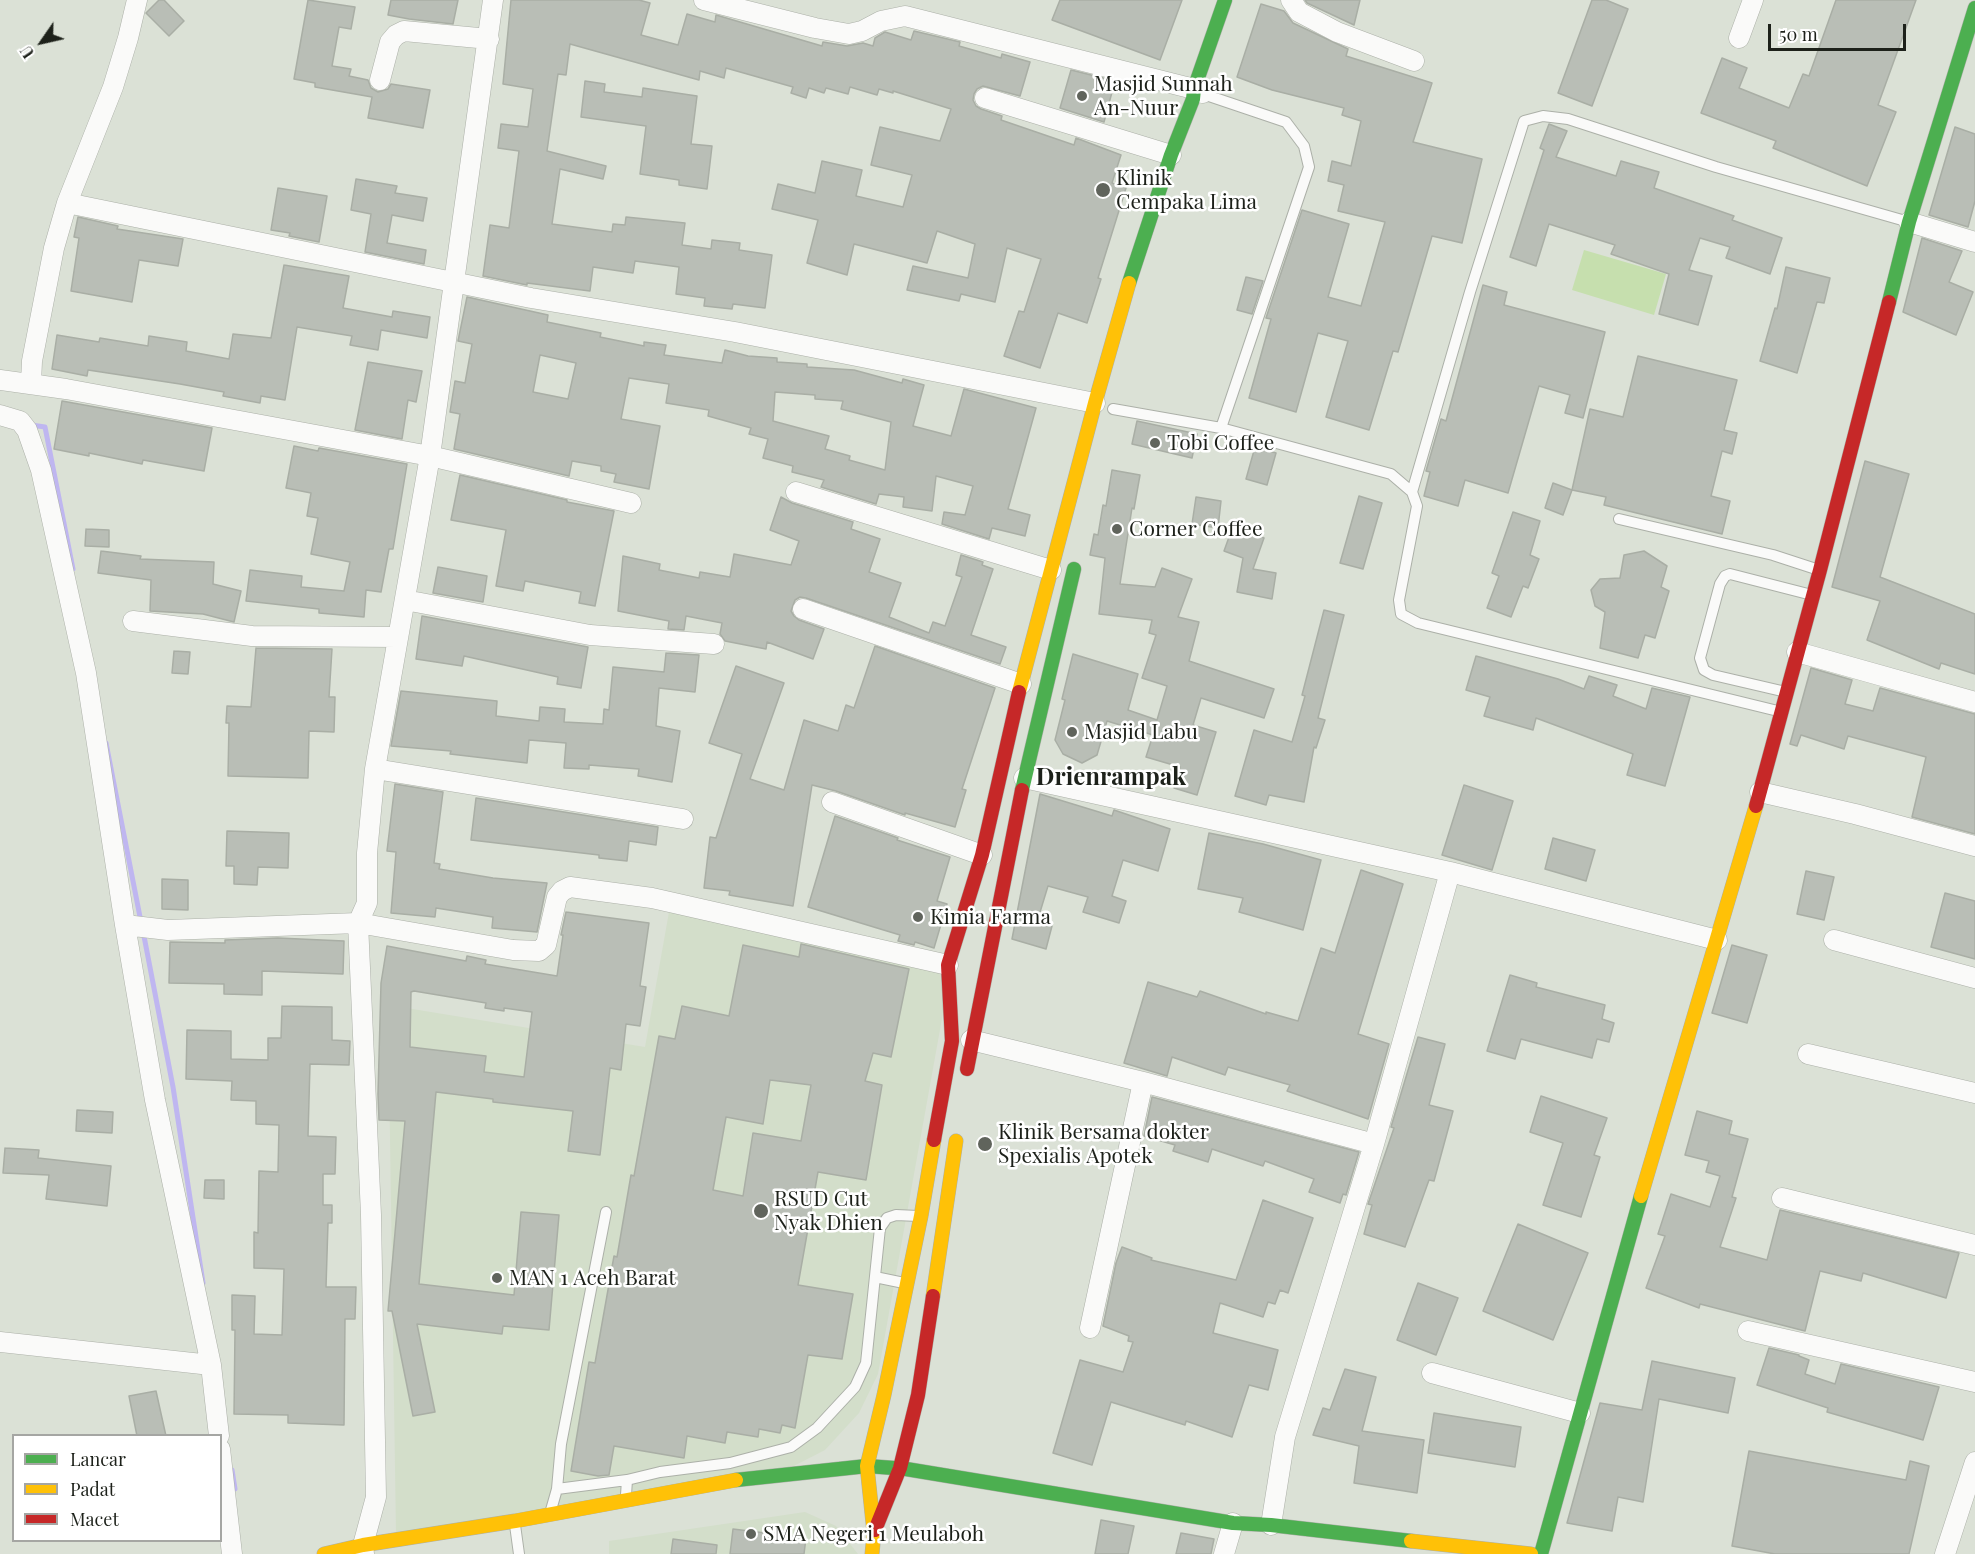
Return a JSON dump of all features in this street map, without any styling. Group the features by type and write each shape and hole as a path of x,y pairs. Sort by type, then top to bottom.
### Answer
{"main road":[{"path":"874,1533 900,1468 918,1395 933,1216 952,1041 948,965 982,855 1021,684 1051,570 1108,407 1136,260 1171,155 1193,99 1206,94 1226,0"},
{"path":"1541,1554 1631,1228 1760,792 1820,570 1909,222 1975,8"},
{"path":"964,1087 971,1040 1024,778 1077,559"},
{"path":"872,1554 874,1533 867,1466 884,1395 906,1283 933,1216 959,1122"},
{"path":"324,1554 363,1549 626,1498 743,1479 867,1466 900,1468 1233,1523 1271,1525 1531,1554"}],"street":[{"path":"31,383 32,361 54,248 67,203 113,87 137,0"},
{"path":"363,1549 376,1497 371,1215 358,923 367,903 367,854 375,769 430,456 493,0"},
{"path":"704,0 815,28 849,34 861,32 887,19 905,16 1206,94"},
{"path":"1291,0 1299,12 1337,32 1414,61"},
{"path":"1739,38 1753,0"},
{"path":"380,80 390,42 404,31 489,39"},
{"path":"985,98 1171,155"},
{"path":"67,203 454,282 633,316 735,332 1108,407"},
{"path":"1909,222 1975,242"},
{"path":"0,380 31,383 430,456 631,503"},
{"path":"0,415 20,421 27,430 41,470 86,673 125,925 157,1111 212,1365 219,1434"},
{"path":"796,492 1051,570"},
{"path":"405,600 590,635 714,644"},
{"path":"803,609 1021,684"},
{"path":"133,621 252,636 398,637"},
{"path":"1797,652 1975,702"},
{"path":"375,769 683,819"},
{"path":"1024,778 1450,872 1717,940"},
{"path":"1760,792 1975,846"},
{"path":"832,802 982,855"},
{"path":"1271,1525 1285,1437 1374,1144 1450,872"},
{"path":"125,925 158,930 358,923 513,950 539,951 546,945 557,897 570,887 652,898 948,965"},
{"path":"1834,940 1975,978"},
{"path":"971,1040 1143,1082 1374,1144"},
{"path":"1808,1054 1975,1093"},
{"path":"1090,1328 1143,1082"},
{"path":"1782,1198 1975,1245"},
{"path":"1748,1331 1975,1382"},
{"path":"0,1342 212,1365"},
{"path":"1432,1373 1580,1413"},
{"path":"1945,1554 1975,1462"},
{"path":"222,1466 232,1554"},
{"path":"1224,1554 1233,1523"}],"lane":[{"path":"1206,94 1286,122 1304,146 1309,167 1221,429"},
{"path":"1412,492 1470,292 1524,121 1543,116 1568,119 1716,167 1909,222"},
{"path":"1108,407 1221,429 1391,474 1412,492 1417,506 1400,600 1401,614 1418,623 1782,712"},
{"path":"1619,519 1773,555 1820,570"},
{"path":"1787,692 1713,675 1704,670 1700,658 1720,584 1725,576 1730,574 1813,596"},
{"path":"550,1513 556,1489 561,1444 606,1212"},
{"path":"556,1489 730,1463 791,1447 817,1428 855,1387 866,1363 880,1228 887,1218 896,1215 933,1216"},
{"path":"875,1277 906,1283"},
{"path":"626,1498 627,1480"},
{"path":"515,1521 519,1554"}],"shaded area":[{"name":"RSUD Cut Nyak Dhien","path":"672,895 952,963 878,1374 859,1413 825,1450 786,1470 396,1533 388,1005 645,1047"},
{"name":"SMA Negeri 1 Meulaboh","path":"805,1512 836,1526 858,1554 609,1554 609,1541"}],"green space":[{"path":"1584,250 1666,274 1654,315 1572,290"}],"building":[{"path":"159,0 164,0 184,21 169,36 146,13"},
{"path":"308,0 355,7 351,29 339,27 332,66 351,69 349,76 368,80 371,88 378,92 388,89 391,84 430,90 423,128 368,118 372,97 315,87 315,83 294,79"},
{"path":"391,0 458,0 453,24 388,15"},
{"path":"511,0 639,0 650,3 641,35 678,45 687,14 715,22 716,15 822,46 823,42 847,46 863,43 873,46 875,38 885,32 911,40 914,31 960,42 959,46 1001,58 1002,54 1030,62 1020,96 983,86 974,94 973,100 976,106 1002,116 1001,120 1074,145 1076,138 1121,155 1112,183 1126,188 1098,278 1101,279 1087,323 1058,313 1040,368 1004,356 1019,311 1024,312 1041,259 1007,248 995,302 961,294 959,301 907,290 913,266 968,278 975,244 937,231 927,263 854,244 847,275 807,263 818,220 772,209 778,184 815,193 822,161 862,170 856,196 903,207 912,175 871,165 880,127 940,141 951,109 893,91 893,93 879,89 877,95 850,87 848,94 826,88 824,93 809,88 806,98 791,93 793,87 726,68 724,78 700,71 699,80 570,44 566,75 558,74 547,151 606,166 603,179 560,169 552,224 612,232 613,224 625,225 626,217 685,223 682,245 711,249 712,240 740,243 739,250 772,255 765,308 733,304 732,309 704,306 705,298 676,294 679,267 635,261 633,273 593,267 590,291 527,283 527,285 483,276 490,225 509,228 519,151 498,148 501,124 528,127 533,89 503,84"},
{"path":"1060,0 1182,0 1160,60 1052,20"},
{"path":"1305,0 1360,0 1354,25 1307,3"},
{"path":"1592,0 1606,0 1628,9 1592,106 1558,93"},
{"path":"1836,0 1916,0 1878,105 1896,112 1867,186 1773,148 1776,141 1701,113 1722,58 1747,68 1739,88 1789,108 1803,74 1809,76"},
{"path":"1261,4 1284,11 1293,23 1348,49 1346,56 1432,83 1413,142 1482,159 1462,243 1432,236 1398,352 1393,351 1369,430 1326,417 1348,341 1318,333 1296,412 1249,398 1271,319 1266,318 1302,210 1349,224 1328,297 1361,306 1385,222 1338,211 1344,185 1328,181 1332,161 1351,166 1361,121 1342,115 1344,108 1272,90 1237,77"},
{"path":"1071,70 1115,81 1104,122 1060,108"},
{"path":"585,81 605,84 604,92 642,97 643,88 697,96 691,144 712,146 707,189 679,185 679,180 640,174 646,126 581,117"},
{"path":"1549,124 1567,131 1556,157 1616,176 1621,161 1659,172 1654,188 1734,216 1732,220 1782,238 1770,274 1726,258 1730,247 1700,238 1689,270 1712,276 1698,325 1659,314 1669,274 1611,254 1615,245 1549,224 1536,266 1510,257 1544,150 1540,148"},
{"path":"1955,127 1975,134 1975,201 1968,227 1929,215"},
{"path":"356,179 397,186 395,193 427,198 423,221 392,215 387,243 426,250 424,264 365,252 371,214 351,210"},
{"path":"278,188 327,196 319,242 271,230"},
{"path":"78,217 118,226 117,229 183,239 178,266 139,260 132,302 71,291 79,238 74,237"},
{"path":"1922,238 1962,251 1949,282 1973,292 1956,335 1903,312"},
{"path":"284,265 349,276 343,308 392,317 393,311 430,317 427,338 381,330 378,350 350,345 352,336 297,327 285,400 261,396 260,403 223,396 224,392 180,384 88,370 87,376 52,369 57,335 99,342 100,338 148,346 149,336 187,342 186,351 229,359 233,334 271,338"},
{"path":"1786,267 1830,278 1824,303 1817,302 1797,373 1760,361 1775,308 1777,309"},
{"path":"1246,277 1263,281 1252,314 1237,310"},
{"path":"1483,285 1507,292 1504,305 1605,332 1583,418 1565,413 1570,395 1539,386 1508,493 1465,480 1458,506 1424,496 1430,472 1426,471 1441,419 1446,421"},
{"path":"467,297 548,315 547,322 601,333 600,337 644,346 644,342 666,345 664,355 722,363 725,350 748,356 777,358 777,362 807,364 807,367 854,370 902,383 903,379 924,385 913,426 951,436 964,389 1036,408 1008,509 1030,515 1025,536 992,528 989,539 942,524 944,512 965,515 973,486 936,476 932,511 903,507 904,497 879,494 876,504 821,487 824,480 792,472 793,466 763,458 768,439 749,434 751,428 708,416 709,410 666,403 669,384 629,378 621,419 660,426 649,489 614,482 616,474 601,471 601,466 572,461 569,476 454,449 460,414 450,412 455,381 465,383 472,344 458,341","holes":["540,355 576,363 568,399 533,392","775,392 815,395 815,399 843,401 841,409 891,422 885,470 849,460 850,456 825,449 829,436 773,421"]},
{"path":"1638,356 1737,380 1724,430 1737,433 1732,454 1722,451 1711,496 1730,501 1722,534 1604,505 1606,497 1572,490 1590,409 1623,417"},
{"path":"368,362 422,371 416,402 408,400 402,439 355,430"},
{"path":"62,401 212,428 204,471 143,460 142,464 89,453 89,456 54,449"},
{"path":"1137,421 1197,434 1192,458 1132,444"},
{"path":"294,446 318,451 319,448 407,464 393,549 389,549 381,592 366,590 364,617 319,613 319,609 246,601 250,570 302,576 301,587 344,591 350,562 311,554 318,518 307,516 311,493 286,488"},
{"path":"1255,447 1276,453 1267,485 1246,479"},
{"path":"1865,461 1909,474 1880,577 1975,614 1975,674 1941,663 1939,669 1867,640 1880,601 1832,587"},
{"path":"1112,470 1140,475 1134,509 1132,508 1120,584 1155,587 1162,568 1192,579 1178,617 1199,622 1189,661 1274,689 1264,718 1201,698 1193,725 1216,732 1197,795 1174,788 1180,767 1146,757 1153,735 1107,721 1097,755 1082,763 1063,754 1055,740 1073,654 1138,674 1128,710 1157,720 1167,686 1142,678 1156,635 1149,633 1152,620 1099,614 1105,558 1090,555 1094,534 1098,535 1103,505 1106,506"},
{"path":"460,475 567,500 567,502 614,511 595,606 579,603 581,592 525,581 523,591 496,586 506,530 451,520"},
{"path":"1553,483 1572,490 1563,515 1545,508"},
{"path":"1359,496 1382,503 1363,569 1340,563"},
{"path":"781,497 792,503 853,522 851,529 880,539 869,572 901,583 889,617 929,633 933,622 945,626 962,577 956,575 961,555 983,562 982,565 993,569 971,635 1006,647 1000,664 800,597 795,600 791,611 794,616 824,629 813,659 767,642 766,649 725,641 720,634 722,623 686,616 684,630 668,629 669,621 618,611 623,556 660,564 659,570 699,578 700,572 730,577 734,554 791,565 799,541 770,530"},
{"path":"1196,497 1221,501 1218,528 1192,524"},
{"path":"1513,512 1540,521 1530,555 1539,559 1528,588 1523,586 1511,617 1487,608 1499,576 1492,573"},
{"path":"1233,526 1264,538 1253,569 1276,573 1272,599 1237,592 1243,558 1224,551"},
{"path":"86,529 109,530 109,547 85,546"},
{"path":"101,551 141,556 140,559 214,562 213,584 241,591 234,622 203,614 150,611 151,580 98,573"},
{"path":"1644,551 1667,566 1661,587 1669,591 1655,638 1645,635 1638,658 1600,648 1605,612 1595,606 1591,590 1600,579 1620,578 1624,555"},
{"path":"438,567 487,576 483,602 433,593"},
{"path":"1324,610 1344,615 1318,718 1325,720 1316,748 1314,747 1304,802 1269,795 1266,805 1235,796 1254,730 1292,742"},
{"path":"422,616 588,647 581,688 557,684 558,677 464,656 462,666 416,659"},
{"path":"875,646 995,688 962,789 966,790 955,827 905,813 905,815 812,785 793,906 729,895 730,891 704,888 710,837 716,838 742,754 709,743 736,666 784,683 750,779 784,790 804,720 838,731 846,705 854,708"},
{"path":"256,648 332,649 329,697 335,697 334,732 309,731 308,778 228,776 227,706 251,707"},
{"path":"174,651 190,652 188,674 172,673"},
{"path":"666,653 699,655 695,692 659,688 656,726 680,731 672,782 638,776 639,769 589,765 589,769 564,768 566,743 529,740 527,763 450,754 451,751 391,746 401,691 497,701 496,716 539,721 540,707 565,709 564,722 603,724 604,709 609,710 613,667 664,672"},
{"path":"1476,656 1558,679 1584,689 1589,676 1617,685 1613,696 1646,709 1652,688 1690,697 1665,786 1627,775 1633,754 1536,718 1533,730 1484,716 1490,697 1466,690"},
{"path":"1811,668 1852,680 1845,704 1873,711 1880,688 1975,714 1975,834 1912,817 1926,757 1848,736 1844,749 1801,735 1797,746 1790,744"},
{"path":"395,784 443,792 434,863 440,864 439,869 493,878 547,883 537,932 492,928 493,917 436,908 435,917 391,913 396,852 387,851"},
{"path":"1464,785 1513,801 1492,870 1442,855"},
{"path":"1040,794 1112,816 1114,810 1170,829 1158,871 1123,860 1112,896 1126,901 1119,923 1083,912 1088,897 1048,886 1037,922 1052,926 1046,949 1012,939"},
{"path":"476,798 658,827 656,845 629,841 627,861 599,858 599,855 471,840"},
{"path":"835,816 950,857 937,901 947,904 934,948 915,942 914,945 898,941 900,935 808,907"},
{"path":"227,831 289,833 288,868 258,867 257,885 234,884 234,866 226,866"},
{"path":"1209,833 1263,844 1321,860 1303,930 1239,912 1243,898 1198,889"},
{"path":"1553,838 1595,850 1586,881 1545,869"},
{"path":"1361,870 1403,884 1358,1034 1389,1044 1368,1119 1287,1091 1290,1085 1228,1067 1225,1075 1172,1057 1167,1076 1124,1063 1148,982 1197,997 1200,991 1266,1014 1266,1012 1298,1021 1321,948 1335,953"},
{"path":"1806,871 1834,877 1824,920 1797,914"},
{"path":"162,879 188,880 188,910 162,909"},
{"path":"1945,893 1975,901 1975,959 1931,947"},
{"path":"566,912 649,923 640,986 646,987 640,1026 626,1024 621,1070 610,1068 600,1155 568,1151 573,1111 493,1102 493,1099 436,1092 419,1284 514,1295 521,1212 559,1215 549,1330 503,1326 502,1334 417,1324 435,1412 413,1416 392,1311 388,1311 405,1121 379,1120 381,983 387,946 466,961 467,956 486,960 485,964 557,976 563,935 561,935","holes":["411,992 486,1003 485,1008 532,1012 524,1077 484,1072 486,1056 410,1047"]},
{"path":"278,938 344,941 343,974 262,971 262,995 224,994 224,984 169,983 170,942 225,943 225,940"},
{"name":"RSUD Cut Nyak Dhien","path":"801,944 909,969 891,1057 873,1053 865,1081 882,1085 866,1180 818,1172 798,1285 853,1294 842,1359 808,1355 795,1428 782,1425 780,1433 759,1429 758,1437 727,1432 725,1443 687,1436 684,1458 614,1446 609,1475 598,1476 571,1471 589,1362 595,1363 614,1256 617,1257 631,1175 634,1176 659,1036 675,1039 682,1006 729,1016 743,945 799,957","holes":["770,1080 811,1085 801,1141 753,1133 743,1196 713,1190 726,1117 763,1124"]},
{"path":"1732,945 1767,955 1747,1023 1712,1013"},
{"path":"1510,975 1537,983 1536,987 1605,1005 1602,1019 1614,1023 1609,1042 1597,1039 1592,1058 1521,1039 1515,1059 1487,1051"},
{"path":"282,1006 332,1007 332,1040 350,1041 349,1065 310,1064 308,1136 336,1137 335,1174 323,1174 323,1205 332,1205 332,1223 328,1223 326,1287 356,1287 355,1319 345,1319 344,1425 288,1423 288,1415 234,1414 235,1330 232,1330 232,1295 255,1296 254,1334 282,1335 284,1269 254,1268 254,1232 258,1233 259,1171 278,1172 279,1125 256,1124 256,1101 231,1100 232,1081 186,1079 187,1030 231,1031 231,1059 268,1060 268,1038 281,1038"},
{"path":"1418,1037 1445,1044 1429,1105 1453,1111 1434,1181 1429,1180 1405,1247 1364,1234 1372,1205 1368,1204 1394,1128 1391,1127"},
{"path":"1541,1096 1607,1118 1594,1155 1600,1157 1581,1217 1543,1205 1563,1143 1530,1132"},
{"path":"1152,1097 1359,1152 1346,1195 1343,1194 1340,1203 1309,1192 1314,1179 1265,1161 1263,1166 1212,1149 1208,1162 1173,1151 1175,1145 1144,1136"},
{"path":"77,1110 113,1112 112,1133 76,1131"},
{"path":"1697,1111 1732,1121 1729,1134 1748,1139 1732,1197 1736,1198 1720,1247 1767,1260 1780,1210 1959,1253 1946,1298 1863,1273 1861,1281 1820,1271 1805,1331 1700,1304 1699,1308 1646,1288 1665,1236 1658,1234 1671,1194 1710,1207 1720,1176 1706,1172 1709,1161 1685,1155"},
{"path":"5,1148 39,1150 38,1158 111,1166 107,1206 46,1199 49,1175 3,1173"},
{"path":"205,1180 224,1180 224,1199 204,1198"},
{"path":"1263,1200 1313,1218 1288,1293 1280,1290 1275,1304 1268,1302 1263,1317 1220,1303 1213,1333 1278,1350 1268,1390 1249,1385 1232,1437 1186,1421 1185,1425 1111,1402 1092,1465 1053,1453 1080,1360 1123,1372 1133,1342 1128,1341 1129,1336 1103,1326 1116,1263 1122,1247 1152,1258 1151,1260 1236,1280"},
{"path":"1518,1224 1588,1253 1553,1340 1483,1311"},
{"path":"1418,1283 1458,1298 1436,1355 1397,1340"},
{"path":"1769,1348 1799,1355 1809,1360 1805,1374 1835,1384 1841,1364 1939,1387 1923,1440 1827,1412 1828,1408 1757,1385"},
{"path":"1652,1361 1735,1378 1728,1413 1659,1399 1643,1502 1618,1497 1612,1531 1567,1523 1600,1403 1642,1410"},
{"path":"1345,1369 1376,1377 1362,1431 1424,1440 1417,1493 1354,1483 1359,1446 1313,1435 1323,1408 1330,1410"},
{"path":"156,1391 166,1434 137,1434 129,1396"},
{"path":"1434,1413 1521,1427 1515,1467 1428,1453"},
{"path":"1749,1451 1906,1480 1910,1461 1929,1466 1909,1554 1775,1554 1732,1546"},
{"path":"1101,1520 1134,1526 1128,1554 1095,1554"},
{"path":"733,1529 806,1538 804,1554 730,1554"},
{"path":"1181,1533 1214,1539 1211,1554 1176,1554"},
{"path":"673,1539 717,1545 716,1554 671,1554"}],"waterway":[{"path":"31,425 45,427 73,569"},
{"path":"106,743 141,922"},
{"path":"143,931 173,1087 203,1283"},
{"path":"232,1470 235,1489"}],"traffic: fast":[{"path":"1129,283 1225,0"},
{"path":"1889,302 1909,222 1975,8"},
{"path":"1022,790 1074,569"},
{"path":"1541,1554 1641,1196"},
{"path":"736,1480 867,1466 894,1468"},
{"path":"900,1468 1233,1523 1271,1525 1411,1541"}],"traffic: slow":[{"path":"1019,692 1129,283"},
{"path":"1641,1196 1756,806"},
{"path":"872,1554 874,1533 867,1466 921,1216 934,1140"},
{"path":"933,1296 956,1141"},
{"path":"324,1554 363,1545 515,1521 736,1480"},
{"path":"1411,1541 1531,1554"}],"traffic: jam":[{"path":"1756,806 1889,302"},
{"path":"934,1140 952,1041 948,965 982,855 1019,692"},
{"path":"967,1069 1022,790"},
{"path":"875,1530 900,1468 918,1395 933,1296"}],"place":[{"name":"Masjid Sunnah An-Nuur","path":"1082,96"},
{"name":"Klinik Cempaka Lima","path":"1103,190"},
{"name":"Tobi Coffee","path":"1155,443"},
{"name":"Corner Coffee","path":"1117,529"},
{"name":"Masjid Labu","path":"1072,732"},
{"name":"Kimia Farma","path":"918,917"},
{"name":"Klinik Bersama dokter Spexialis Apotek","path":"985,1144"},
{"name":"RSUD Cut Nyak Dhien","path":"761,1211"},
{"name":"MAN 1 Aceh Barat","path":"497,1278"},
{"name":"SMA Negeri 1 Meulaboh","path":"751,1534"}],"district":[{"name":"Drienrampak","path":"1111,778"}]}
